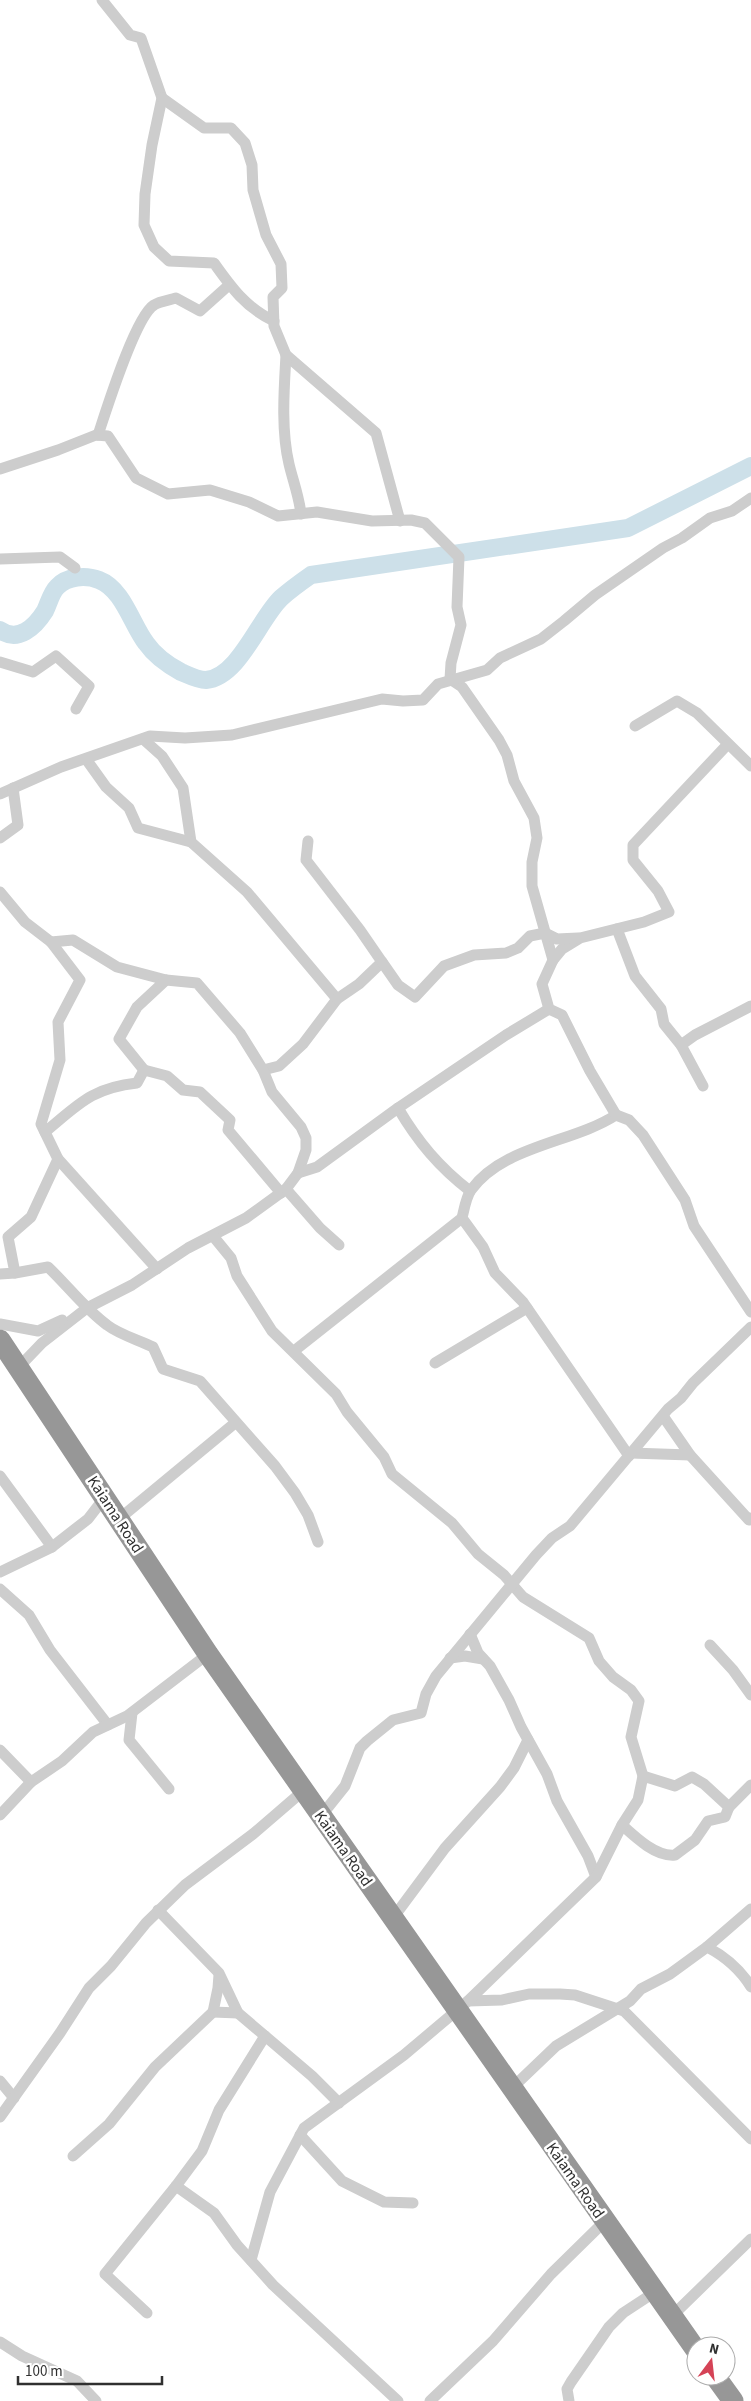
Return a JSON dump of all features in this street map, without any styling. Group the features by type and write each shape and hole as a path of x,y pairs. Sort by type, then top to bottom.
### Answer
{"highway":[{"name":"Kaiama Road","path":"0,1340 208,1654 393,1918 462,2006 511,2088 686,2336"}],"street":[{"path":"102,0 130,35 141,38 162,98 152,145 144,225 154,247 169,261 214,262 229,285 258,313 274,320"},
{"path":"162,98 204,128 231,128 245,142 252,165 253,190 266,235 281,264 282,288 273,298 274,320 286,355 285,439 289,464 299,494 301,514"},
{"path":"98,435 114,385 124,365 137,328 154,305 176,298 200,311 229,285"},
{"path":"286,355 376,433 400,521"},
{"path":"0,469 98,435 108,436 136,478 168,494 210,490 249,502 278,516 317,512 372,521 426,523 459,557 457,607 461,625 451,663 450,680"},
{"path":"0,794 86,759 150,736 185,738 232,735 382,699 403,702 422,700 438,684 487,670 500,658 540,639 564,622 595,595 663,548 682,538 710,518 732,511 751,498"},
{"path":"0,559 60,557 75,568"},
{"path":"0,662 33,672 56,656 89,686 76,709"},
{"path":"450,680 462,686 499,740 507,755 514,781 534,818 537,834 532,862 532,886 553,960"},
{"path":"634,726 677,700 697,712 727,745 751,766"},
{"path":"143,738 162,756 183,788 191,842"},
{"path":"308,841 306,860 360,930 398,985 415,997 444,966 474,955 506,953 518,948 530,936 546,933 557,939 580,938 644,922 669,912 658,891 633,860 633,845 727,745"},
{"path":"86,759 106,787 129,808 138,828 191,842 247,892 337,999"},
{"path":"0,838 18,825 13,788"},
{"path":"0,892 25,922 51,942 80,980 58,1022 60,1060 41,1124 58,1159 157,1269"},
{"path":"617,929 635,976 661,1009 664,1024 681,1045 703,1086"},
{"path":"549,1009 542,984 553,960 562,949 580,938"},
{"path":"0,1324 38,1332 132,1285 188,1248 246,1218 284,1191 298,1173 306,1150 306,1138 301,1127 272,1092 263,1070 236,1028 198,983 166,980 117,968 73,940 51,942"},
{"path":"263,1070 279,1066 303,1044 337,999 359,984 382,962"},
{"path":"166,980 137,1007 119,1039 144,1070 167,1076 183,1090 200,1092 230,1120 228,1130 284,1191 339,1245"},
{"path":"681,1045 695,1035 751,1006"},
{"path":"298,1173 317,1167 398,1108 506,1035 549,1009"},
{"path":"549,1009 562,1014 590,1071 616,1115 629,1120 643,1135 685,1200 694,1226 751,1312"},
{"path":"45,1132 92,1094 116,1085 137,1083 144,1070"},
{"path":"398,1108 415,1138 447,1174 470,1191"},
{"path":"294,1351 462,1218 470,1191 485,1174 526,1151 604,1123 616,1115"},
{"path":"15,1273 8,1237 31,1217 58,1159"},
{"path":"462,1218 483,1247 495,1273 527,1308 630,1454"},
{"path":"213,1236 230,1258 238,1276 272,1331 336,1394 347,1412 384,1457 392,1474 452,1523 478,1554 504,1575 533,1604 589,1638 599,1661 613,1677 631,1690 639,1701 631,1737 643,1776 638,1800 622,1825 596,1877 462,2006 404,2055 304,2128 270,2192 251,2260"},
{"path":"0,1274 48,1267 73,1291 87,1308 109,1326 153,1347 163,1369 200,1380 235,1423 275,1466 295,1493 308,1515 318,1542"},
{"path":"18,1368 49,1336 87,1308"},
{"path":"435,1363 527,1308"},
{"path":"321,1816 345,1786 360,1748 376,1731 393,1720 421,1713 430,1685 450,1658 513,1585 536,1554 552,1538 570,1526 662,1416 687,1393 693,1382 751,1327"},
{"path":"662,1416 690,1454 749,1520 751,1518"},
{"path":"119,1519 235,1423"},
{"path":"630,1454 690,1454"},
{"path":"0,1476 52,1547"},
{"path":"0,1572 52,1547 88,1519 104,1497"},
{"path":"0,1589 29,1615 50,1650 108,1725"},
{"path":"470,1634 478,1653 500,1683 547,1774 557,1801 588,1856 596,1877"},
{"path":"710,1645 733,1670 751,1695"},
{"path":"0,1815 31,1782 62,1761 93,1732 132,1712 208,1654"},
{"path":"450,1658 465,1656 483,1659"},
{"path":"132,1712 129,1740 169,1788"},
{"path":"393,1918 445,1848 500,1787 514,1768 528,1740"},
{"path":"0,1750 31,1782"},
{"path":"643,1776 675,1786 692,1777 704,1784 729,1807"},
{"path":"622,1825 645,1844 662,1854 675,1855 695,1840 708,1821 725,1816 729,1807 751,1786"},
{"path":"0,2117 89,1988 111,1966 158,1910 210,1865 253,1834 303,1791"},
{"path":"511,2088 556,2046 630,2001 641,1989 670,1974 707,1947 751,1908"},
{"path":"158,1910 218,1973 238,2013 312,2076 338,2103"},
{"path":"707,1947 721,1954 739,1969 742,1977 751,1987"},
{"path":"73,2156 109,2124 155,2067 213,2012 218,1988 218,1973"},
{"path":"462,2006 529,1994 560,1994 575,1995 617,2008 630,2015 751,2139"},
{"path":"213,2012 238,2013"},
{"path":"147,2314 105,2274 202,2151 219,2110 264,2036"},
{"path":"0,2081 14,2098"},
{"path":"300,2135 342,2181 384,2202 413,2204"},
{"path":"176,2186 214,2214 273,2285 398,2401"},
{"path":"430,2401 479,2352 493,2341 551,2274 605,2221"},
{"path":"672,2316 751,2239"},
{"path":"569,2401 567,2389 608,2327 623,2313 655,2292"},
{"path":"0,2342 22,2356 77,2381 96,2401"}],"waterway":[{"path":"0,630 13,635 26,631 41,617 53,592 61,583 83,577 94,578 115,591 141,635 158,656 181,672 206,680 218,676 229,669 248,646 273,607 281,598 311,575 628,528 751,466"}]}
